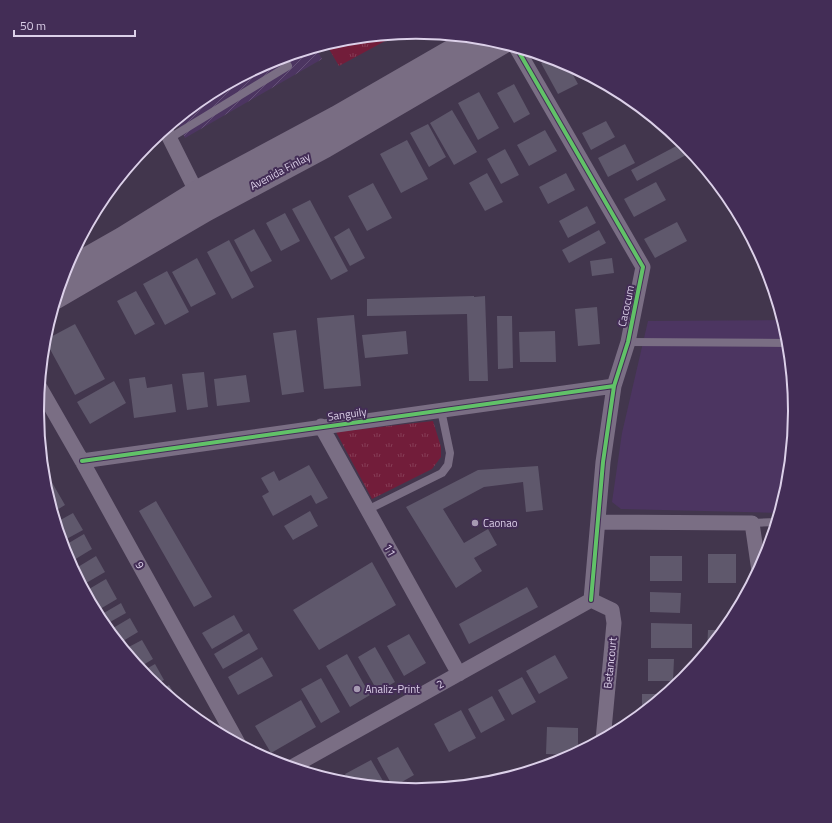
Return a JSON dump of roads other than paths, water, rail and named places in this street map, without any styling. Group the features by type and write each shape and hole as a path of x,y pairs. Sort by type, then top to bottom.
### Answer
{"main road":[{"name":"Avenida Finlay","path":"62,294 202,201 336,117 466,42"},
{"name":"Avenida Finlay","path":"74,266 122,238 325,147 495,48"}],"street":[{"name":"Cacocum","path":"520,54 643,267 628,342 614,386 603,462 599,522 591,600"},
{"path":"167,134 202,201"},
{"name":"Sanguily","path":"82,461 320,426 614,386"},
{"name":"9","path":"44,395 234,736"},
{"name":"11","path":"320,426 459,674"},
{"path":"599,522 752,523 757,560"},
{"name":"2","path":"297,764 591,600"},
{"name":"Betancourt","path":"591,600 612,610 614,624 604,733"}],"lane":[{"path":"167,134 288,66 286,62"},
{"path":"628,342 782,343"},
{"path":"367,510 442,473 448,465 450,453 441,410"},
{"path":"752,523 772,522"}],"place":[{"name":"Caonao","path":"475,523"},
{"name":"Analiz-Print","path":"357,689"}]}
